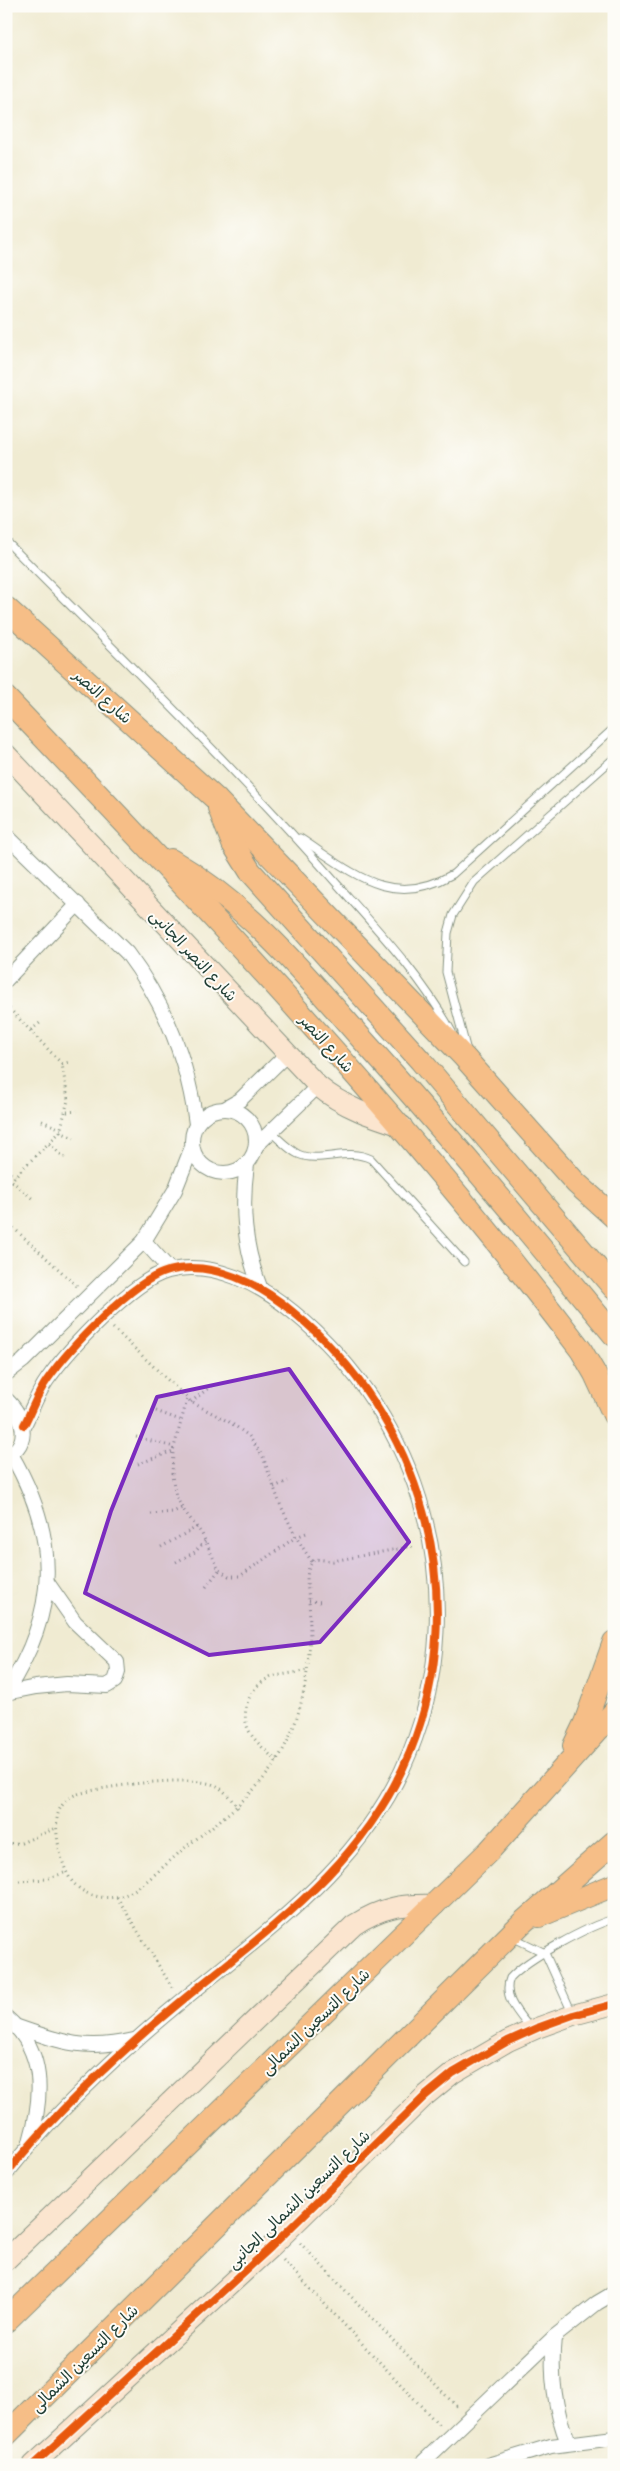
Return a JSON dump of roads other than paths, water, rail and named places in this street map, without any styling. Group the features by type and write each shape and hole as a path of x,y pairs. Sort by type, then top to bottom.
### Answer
{"main road":[{"name":"شارع النصر","path":"6,608 217,800 468,1061 576,1183 614,1216"},
{"name":"شارع النصر","path":"6,698 150,848 402,1126 564,1328 595,1374 614,1414"},
{"path":"217,800 233,844 260,882 428,1068 614,1288"},
{"path":"150,848 196,875 238,907 276,942 404,1085 529,1231 614,1335"},
{"path":"564,1328 584,1339 614,1380"},
{"path":"562,1772 585,1723 614,1642"},
{"name":"شارع التسعين الشمالى","path":"6,2321 490,1851 614,1712"},
{"name":"شارع التسعين الشمالى","path":"6,2435 516,1930 614,1842"},
{"path":"516,1930 614,1884"}],"street":[{"name":"شارع النصر الجانبى","path":"6,754 318,1086 342,1104 359,1112 402,1126"},
{"path":"6,835 127,954 157,998 182,1054 193,1098 196,1124 192,1135 192,1147 175,1190 144,1241 23,1361 6,1374"},
{"path":"6,980 78,904"},
{"path":"196,1124 209,1113 226,1108 240,1100 287,1054"},
{"path":"260,1287 250,1262 245,1238 243,1213 247,1164 256,1146 318,1086"},
{"path":"226,1108 239,1112 250,1121 256,1132 256,1146"},
{"path":"192,1147 198,1160 208,1169 222,1173 235,1171 247,1164"},
{"path":"144,1241 170,1270"},
{"path":"6,1693 22,1668 34,1641 43,1612 47,1582 43,1528 36,1502 9,1455 19,1446 23,1436 24,1425 49,1377 65,1357 128,1293 143,1282 170,1270 211,1271 233,1276 260,1287 309,1324 339,1354 366,1388 389,1424 408,1462 422,1502 432,1543 437,1585 438,1628 433,1670 421,1720 410,1752 392,1791 370,1827 344,1861 314,1892 136,2040 30,2144 6,2174"},
{"path":"6,1400 16,1409 24,1425"},
{"path":"6,1693 36,1686 67,1684 107,1686 115,1680 118,1672 117,1662 75,1622 47,1582"},
{"path":"6,2260 354,1925 374,1912 396,1906 435,1905"},
{"name":"شارع التسعين الشمالى الجانبى","path":"33,2465 271,2247 425,2096 453,2073 508,2041 573,2015 614,2004"},
{"path":"6,2017 18,2027 34,2054 40,2084 38,2115 30,2144"},
{"path":"18,2027 57,2040 84,2046 111,2045 136,2040"},
{"path":"420,2465 449,2435 554,2337 596,2303 614,2293"},
{"path":"554,2337 552,2381 560,2423 568,2443"},
{"path":"488,2465 524,2453 568,2443 614,2438"}],"lane":[{"path":"6,542 291,832 410,966 442,1013 468,1061"},
{"path":"291,832 356,875 377,886 401,890 428,886 453,874 614,728"},
{"path":"468,1061 446,972 448,933 453,915 474,882 614,758"},
{"path":"271,1132 292,1150 304,1156 355,1154 371,1159 464,1262"},
{"path":"532,2031 510,2000 508,1984 514,1974 545,1953 592,1928 614,1919"},
{"path":"516,1930 545,1953 573,2015"}]}
